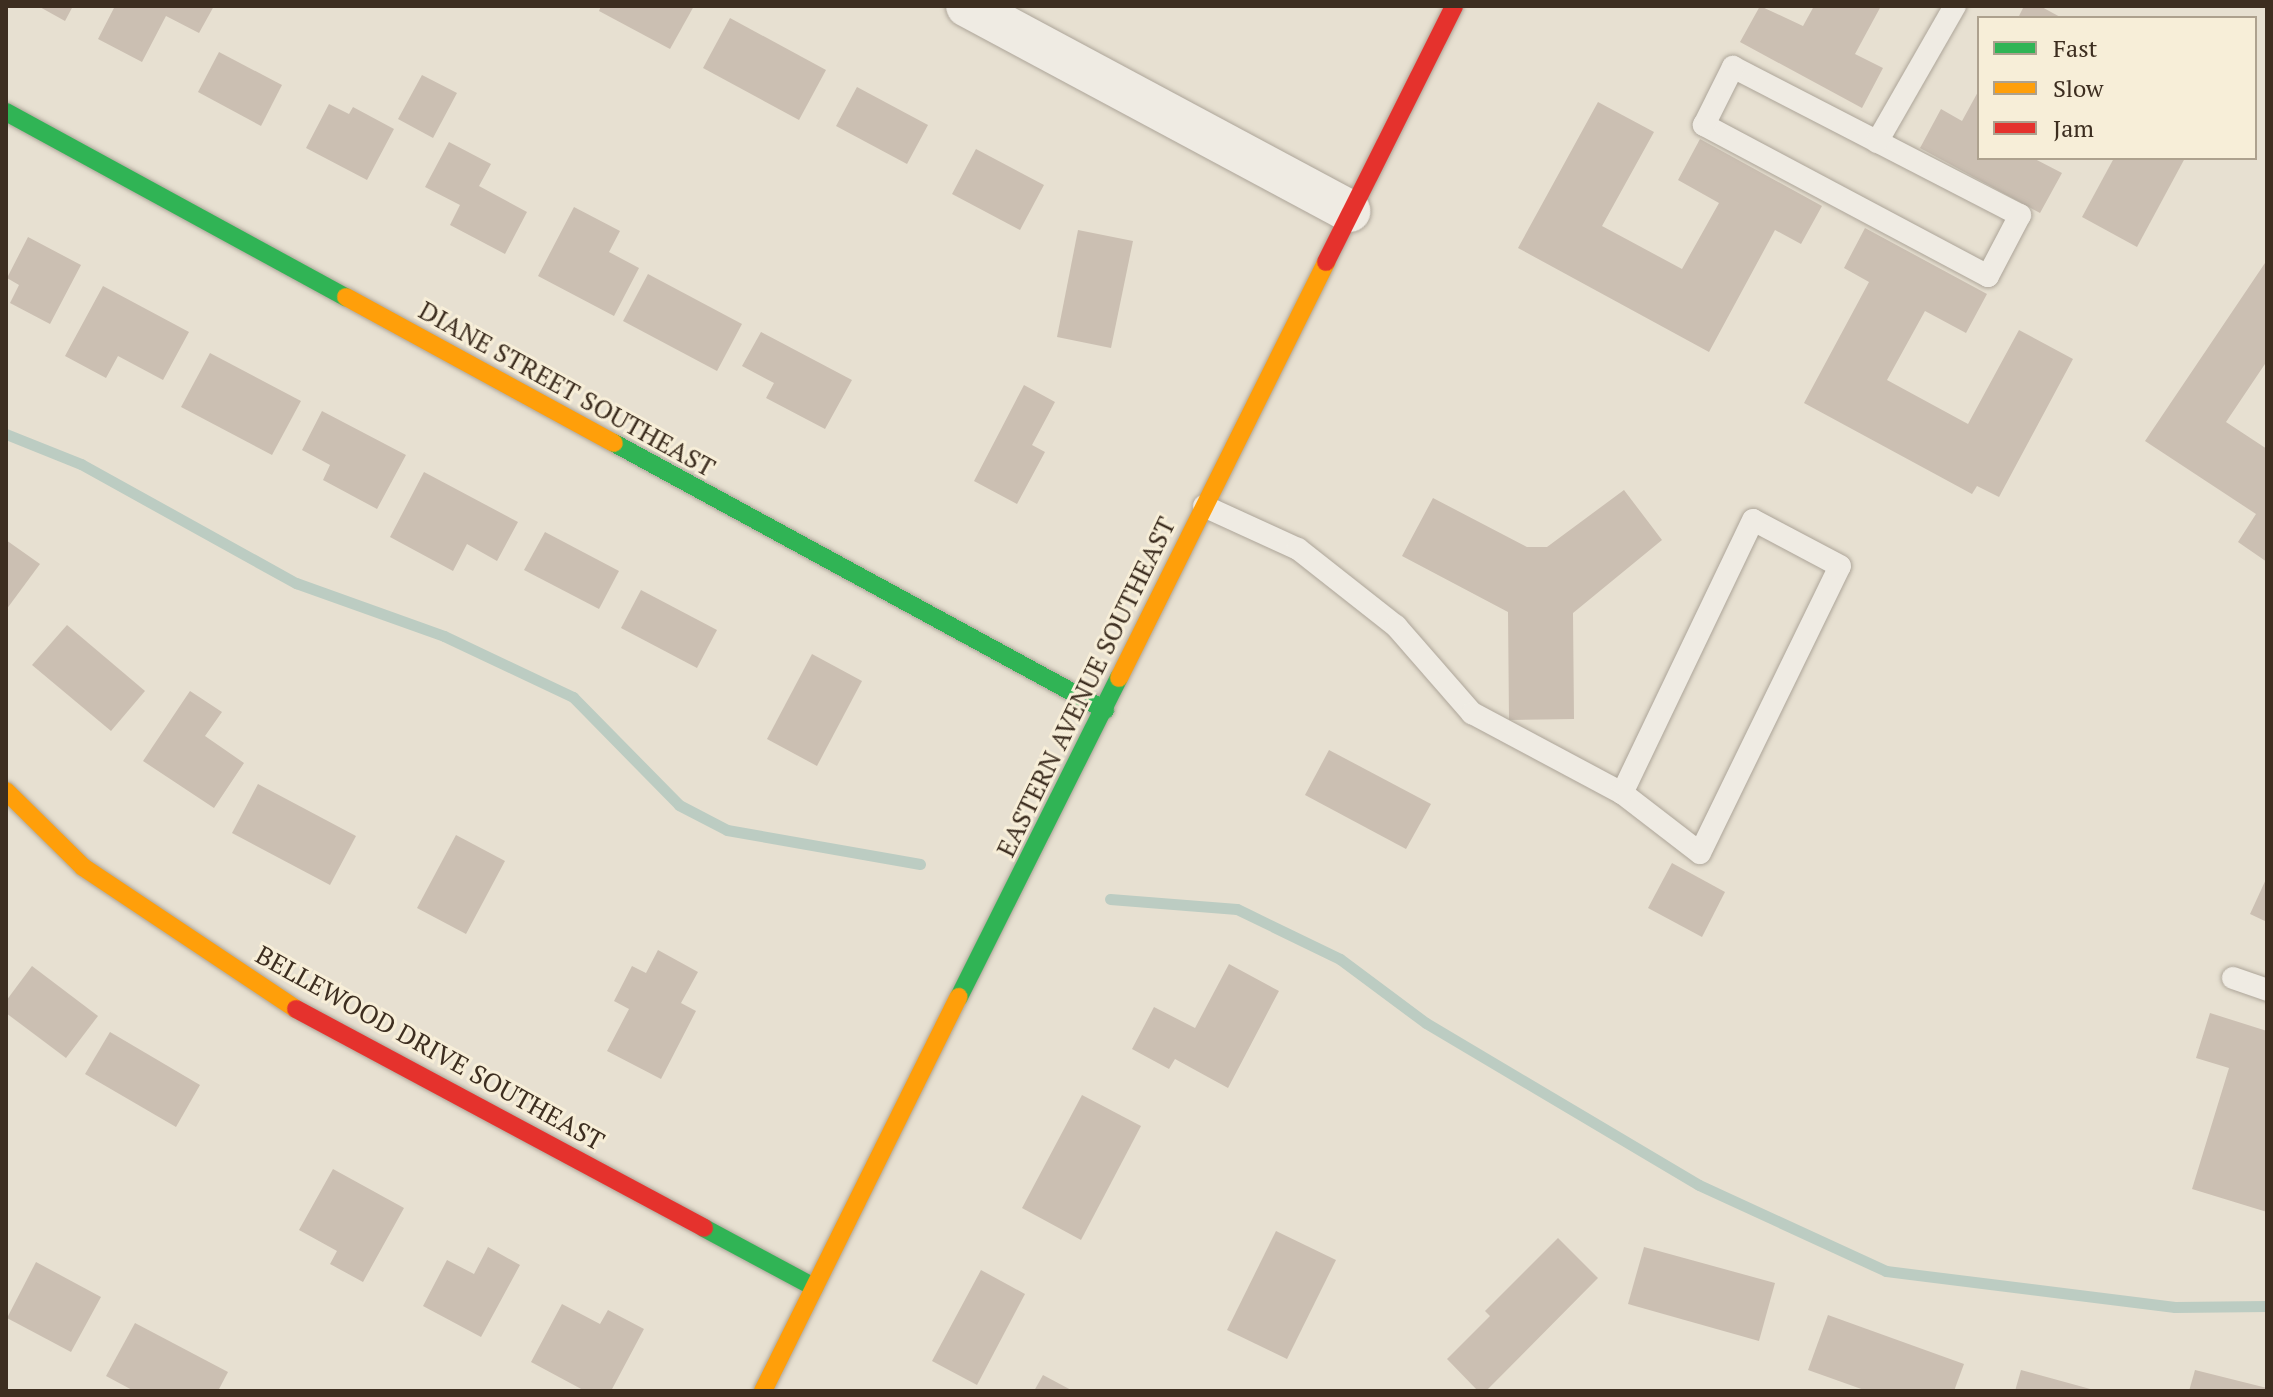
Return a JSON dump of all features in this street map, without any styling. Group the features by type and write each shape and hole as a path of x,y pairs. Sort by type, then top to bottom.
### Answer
{"street":[{"path":"967,6 1349,211"},
{"name":"EASTERN AVENUE SOUTHEAST","path":"763,1391 1105,710 1349,211 1454,6"},
{"name":"DIANE STREET SOUTHEAST","path":"6,112 1105,710"},
{"name":"BELLEWOOD DRIVE SOUTHEAST","path":"6,791 83,867 284,1002 814,1287"}],"lane":[{"path":"1877,142 1955,6"},
{"path":"1733,67 1877,142 2020,215 1988,276 1704,125 1733,67"},
{"path":"1204,506 1298,549 1396,626 1472,713 1622,793 1700,853 1840,566 1753,520 1622,793"},
{"path":"2233,978 2267,990"}],"building":[{"path":"38,6 73,6 65,21"},
{"path":"115,6 214,6 199,33 166,16 142,62 98,39"},
{"path":"601,6 694,6 670,49 599,11"},
{"path":"1760,6 1803,26 1814,6 1881,6 1855,54 1883,68 1862,108 1740,42"},
{"path":"2024,6 2040,6 2058,16 2019,16"},
{"path":"730,18 826,70 799,120 703,68"},
{"path":"219,52 282,85 261,126 198,92"},
{"path":"422,75 457,93 433,138 398,119"},
{"path":"857,87 928,125 907,164 836,126"},
{"path":"1977,94 1977,160 2037,160 2062,173 2040,213 1920,148 1941,109 1962,121"},
{"path":"1598,102 1654,132 1602,226 1682,269 1719,203 1678,180 1700,139 1822,206 1801,244 1775,230 1709,352 1518,248"},
{"path":"329,104 349,114 353,107 394,129 367,180 306,148"},
{"path":"449,142 491,164 479,186 527,212 505,254 450,225 460,205 425,187"},
{"path":"976,149 1044,185 1020,230 952,194"},
{"path":"2113,160 2184,160 2137,247 2082,217"},
{"path":"574,207 620,231 609,252 639,268 614,316 538,276"},
{"path":"1865,228 1987,294 1966,333 1925,311 1887,380 1968,424 2019,330 2073,359 1999,497 1977,486 1972,494 1804,403 1869,282 1844,268"},
{"path":"1078,230 1133,241 1111,348 1057,337"},
{"path":"28,237 81,265 50,324 10,303 19,285 7,278"},
{"path":"2265,263 2267,361 2226,422 2267,449 2267,562 2238,542 2256,514 2145,441"},
{"path":"648,274 742,324 717,371 623,321"},
{"path":"103,286 189,332 163,380 118,356 106,378 65,356"},
{"path":"761,332 852,380 825,429 766,398 774,383 742,366"},
{"path":"210,353 301,401 272,455 181,407"},
{"path":"1024,385 1055,402 1032,445 1045,452 1017,504 974,481"},
{"path":"322,411 406,455 377,509 323,480 330,465 302,450"},
{"path":"424,472 518,522 497,561 467,544 453,571 390,537"},
{"path":"1624,490 1662,540 1573,613 1574,719 1509,720 1508,612 1402,556 1433,498 1527,547 1547,547"},
{"path":"545,532 619,571 599,609 524,570"},
{"path":"6,540 40,564 6,610"},
{"path":"641,590 717,630 697,668 621,628"},
{"path":"67,625 145,691 111,731 32,665"},
{"path":"812,654 862,681 817,766 767,739"},
{"path":"190,691 222,712 205,736 244,763 214,808 143,761"},
{"path":"1329,750 1431,804 1406,849 1305,795"},
{"path":"258,784 356,836 330,885 232,833"},
{"path":"456,835 505,861 466,934 417,908"},
{"path":"1672,863 1725,892 1702,937 1648,908"},
{"path":"2267,877 2267,922 2250,914"},
{"path":"658,950 698,972 681,1003 696,1011 661,1079 607,1051 629,1009 614,1001 632,966 646,973"},
{"path":"1229,964 1279,991 1228,1088 1175,1059 1169,1069 1132,1049 1154,1007 1195,1028"},
{"path":"32,966 98,1016 66,1058 6,1013 6,1001"},
{"path":"2210,1013 2267,1031 2267,1212 2192,1189 2229,1068 2196,1058"},
{"path":"110,1032 200,1085 176,1127 85,1074"},
{"path":"1082,1095 1141,1126 1081,1240 1022,1208"},
{"path":"333,1169 404,1208 363,1282 330,1264 337,1251 299,1230"},
{"path":"1276,1231 1336,1260 1287,1359 1227,1330"},
{"path":"1558,1238 1598,1278 1486,1391 1478,1391 1447,1359 1490,1316 1485,1311"},
{"path":"488,1247 520,1265 481,1337 423,1306 447,1260 474,1274"},
{"path":"1644,1247 1775,1283 1759,1341 1628,1304"},
{"path":"36,1262 101,1297 71,1352 7,1318"},
{"path":"981,1270 1025,1294 977,1385 932,1361"},
{"path":"562,1304 600,1324 608,1310 644,1329 611,1391 585,1391 531,1362"},
{"path":"1828,1315 1964,1364 1954,1391 1867,1391 1808,1370"},
{"path":"135,1323 228,1372 218,1391 134,1391 106,1376"},
{"path":"2021,1370 2094,1390 2094,1391 2015,1391"},
{"path":"2195,1370 2267,1388 2267,1391 2189,1391"},
{"path":"1043,1375 1073,1391 1034,1391"}],"waterway":[{"path":"6,434 81,464 296,583 444,636 573,697 679,805 727,830 920,864"},
{"path":"1110,899 1237,909 1340,959 1426,1023 1699,1185 1886,1271 2175,1307 2267,1306"}],"traffic: fast":[{"path":"6,112 346,297"},
{"path":"614,443 1105,710"},
{"path":"959,997 1119,678"},
{"path":"704,1228 814,1287"}],"traffic: slow":[{"path":"1119,678 1326,262"},
{"path":"346,297 614,443"},
{"path":"6,791 83,867 296,1009"},
{"path":"763,1391 959,997"}],"traffic: jam":[{"path":"1326,262 1454,6"},
{"path":"296,1009 704,1228"}]}
